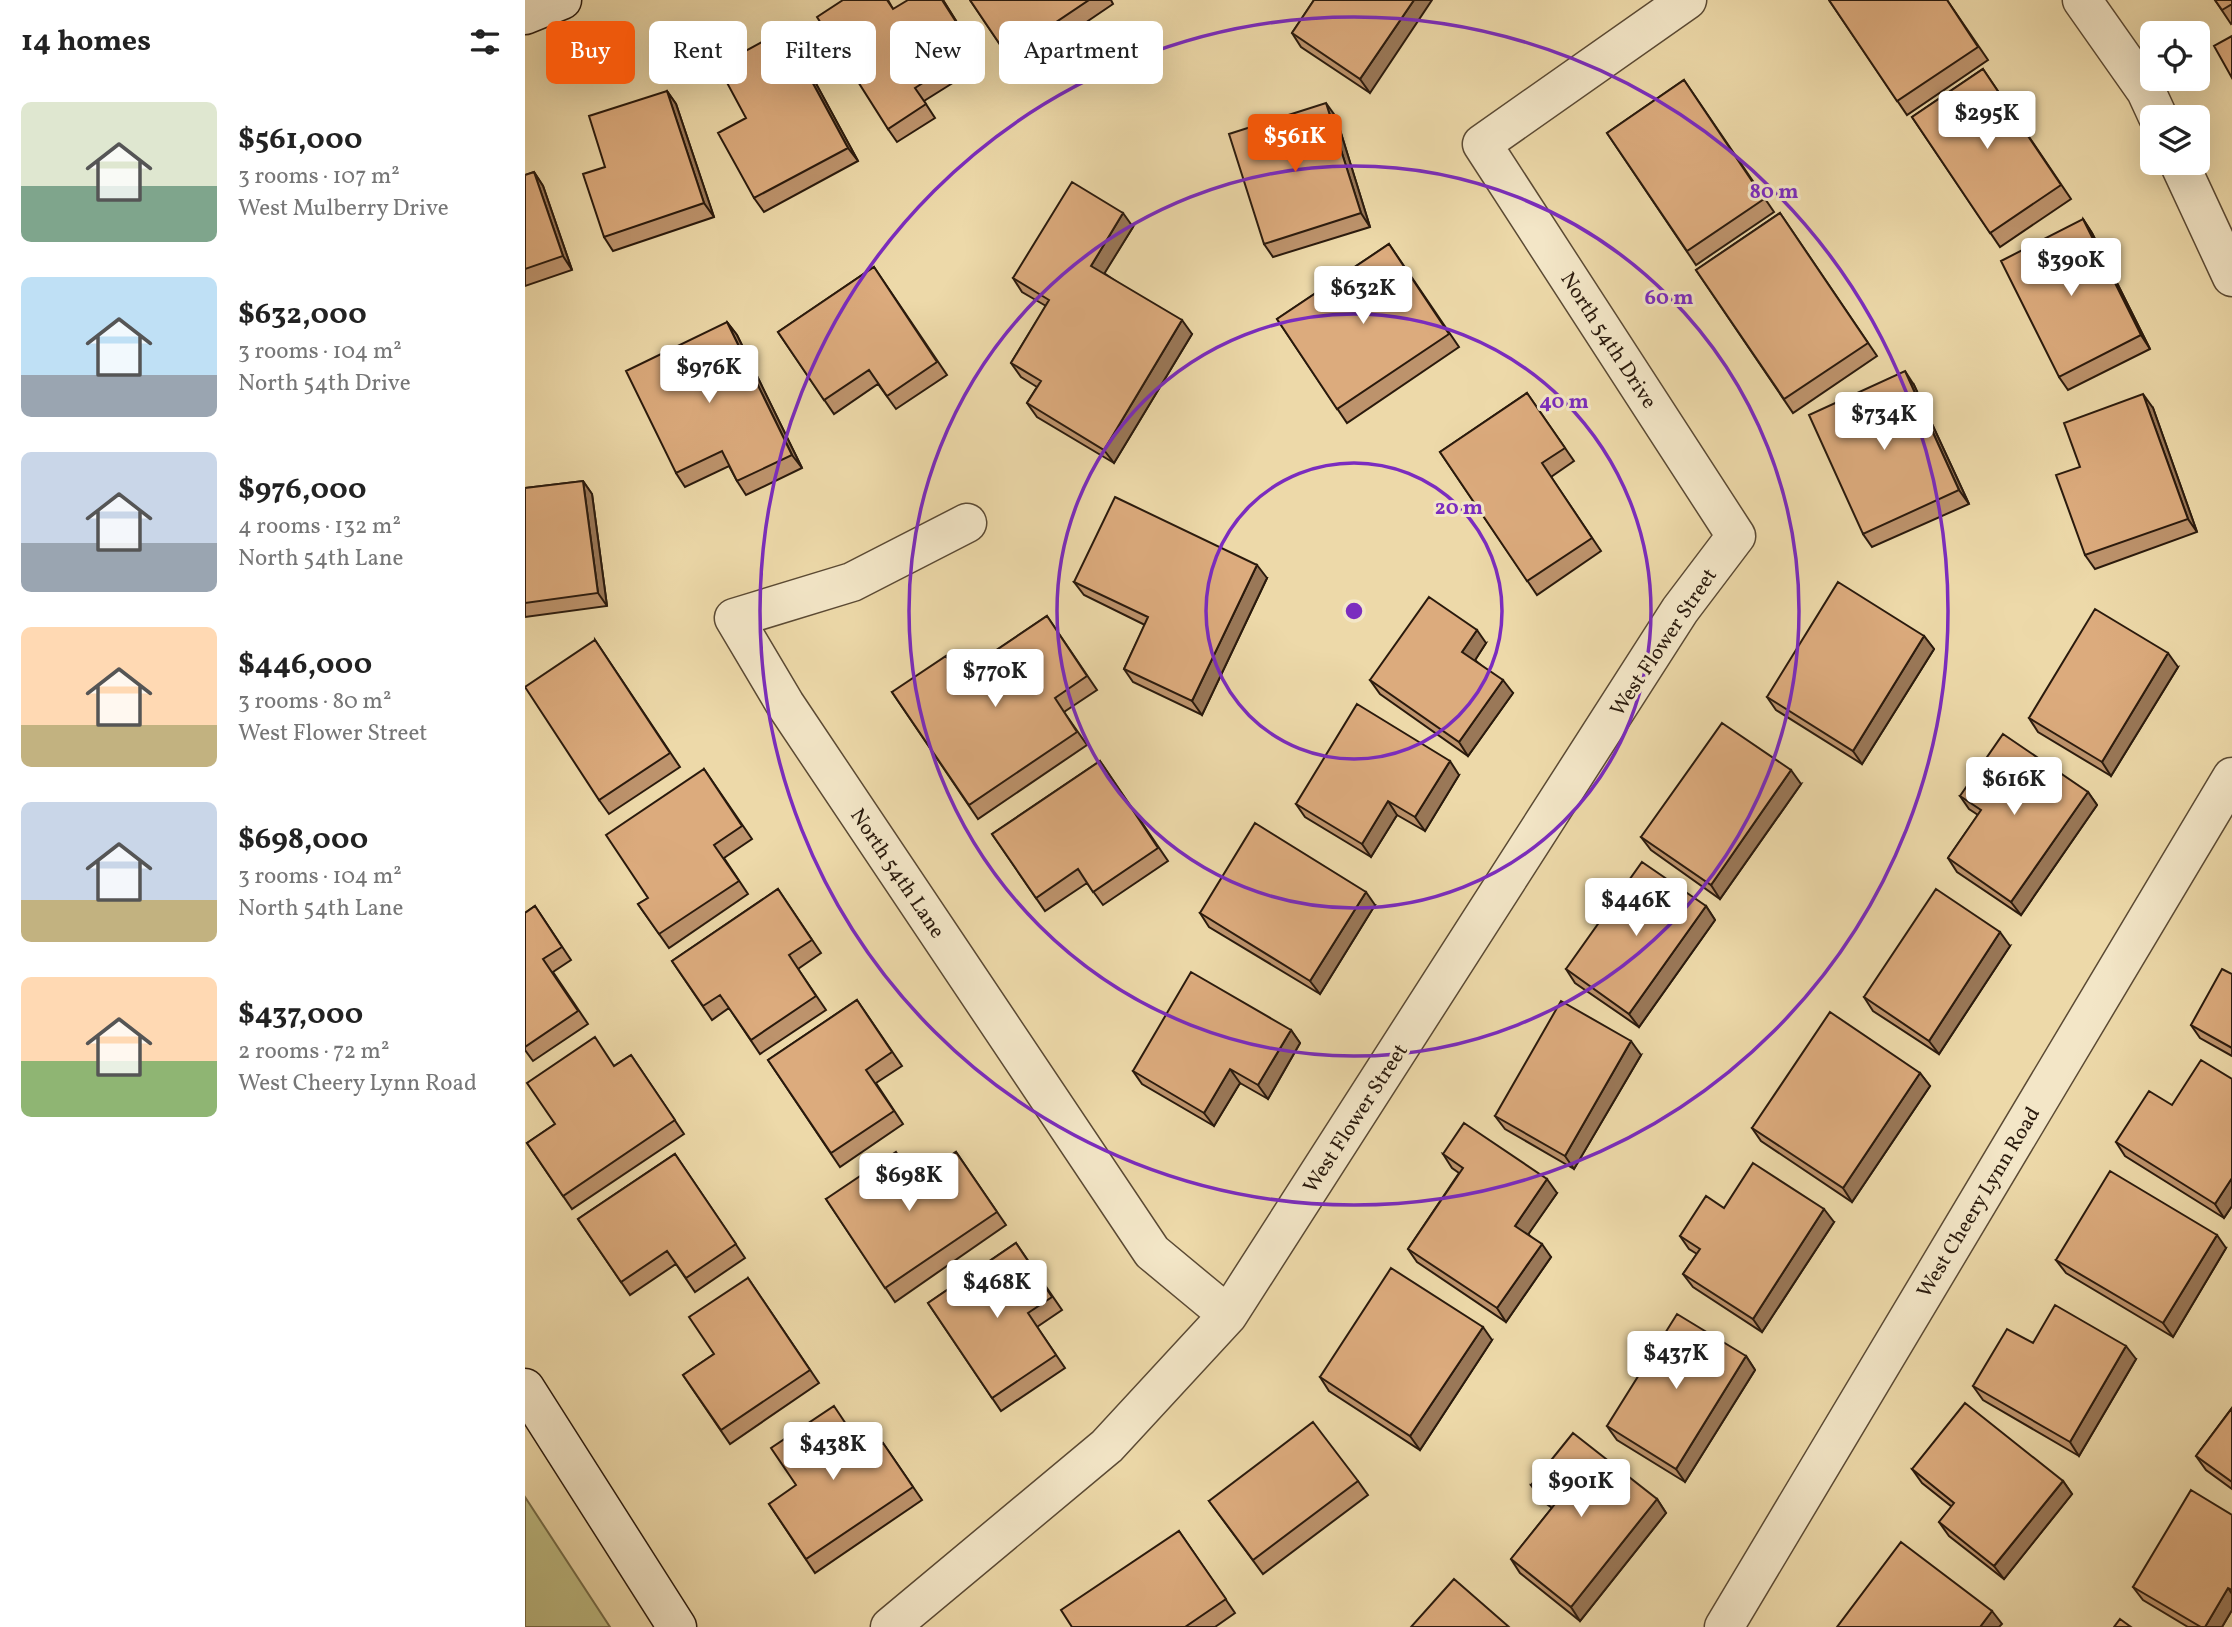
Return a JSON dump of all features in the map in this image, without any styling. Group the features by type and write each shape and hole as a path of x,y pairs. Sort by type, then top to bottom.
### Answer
{"street":[{"path":"525,15 562,0"},
{"name":"North 54th Drive","path":"1687,0 1482,144 1736,536"},
{"path":"2082,0 2146,91 2152,105"},
{"path":"2185,175 2232,277"},
{"name":"North 54th Lane","path":"967,523 852,582 734,618 785,704 1152,1252 1228,1315"},
{"name":"West Flower Street","path":"890,1627 1107,1446 1228,1315 1680,610 1736,536"},
{"name":"West Cheery Lynn Road","path":"1724,1627 2232,777"},
{"path":"525,1388 677,1627"}],"shaded area":[{"path":"525,1497 610,1627 525,1627"}],"building":[{"path":"843,0 887,0 893,9 908,0 942,0 955,21 890,21 890,84 921,84 915,88 926,104 888,129 859,84 876,84 876,21 820,21 817,17"},
{"path":"970,0 1089,0 1058,21 999,21 999,43"},
{"path":"1314,0 1414,0 1360,79 1292,33"},
{"path":"1829,0 1947,0 1978,47 1897,101"},
{"path":"2215,0 2232,0 2232,4 2222,10"},
{"path":"2232,36 2232,78 2214,46"},
{"path":"761,43 761,84 813,84 848,148 754,198 718,133 746,118 728,84 747,84 747,50"},
{"path":"1983,69 2061,185 1990,233 1912,117"},
{"path":"1684,80 1764,199 1687,251 1607,133"},
{"path":"667,91 704,203 604,237 583,174 605,167 589,116"},
{"path":"1326,103 1361,213 1264,244 1229,134"},
{"path":"534,172 563,256 525,269 525,175"},
{"path":"1072,182 1123,213 1091,266 1182,320 1104,450 1027,403 1041,381 1011,363 1049,300 1013,278"},
{"path":"1780,213 1868,343 1784,399 1696,270"},
{"path":"2083,219 2141,335 2059,377 2001,261"},
{"path":"1389,244 1449,334 1337,409 1277,319"},
{"path":"874,267 937,362 887,396 869,370 824,400 778,332"},
{"path":"727,322 792,455 737,481 722,451 676,473 626,371"},
{"path":"1905,371 1959,490 1863,534 1809,415"},
{"path":"1527,393 1565,448 1542,463 1592,538 1527,581 1440,452"},
{"path":"2143,394 2188,519 2085,555 2056,475 2080,467 2064,423"},
{"path":"583,481 598,593 525,603 525,488"},
{"path":"1115,497 1257,565 1192,701 1124,669 1148,617 1074,582"},
{"path":"1838,582 1924,636 1853,751 1767,697"},
{"path":"1429,597 1477,630 1462,652 1503,680 1459,742 1370,680"},
{"path":"2095,609 2168,653 2102,762 2029,718"},
{"path":"1047,616 1087,676 1055,698 1077,732 969,805 892,692 946,656 959,675"},
{"path":"595,640 670,753 599,800 525,687"},
{"path":"1357,704 1450,761 1415,817 1388,801 1362,844 1296,804"},
{"path":"1722,723 1791,770 1711,885 1641,837"},
{"path":"2003,734 2088,792 2011,902 1948,858 1981,810 1960,796"},
{"path":"1100,761 1158,848 1093,892 1078,869 1036,898 992,834"},
{"path":"704,769 742,826 714,845 739,881 659,934 638,904 648,898 606,835"},
{"path":"1255,823 1366,892 1310,981 1200,913"},
{"path":"1642,862 1706,906 1629,1014 1566,969"},
{"path":"778,889 812,940 789,955 816,996 751,1040 720,995 703,1006 672,961"},
{"path":"1936,889 2000,932 1929,1041 1864,997"},
{"path":"535,906 562,947 543,959 578,1011 525,1047 525,913"},
{"path":"2222,969 2232,974 2232,1048 2191,1025"},
{"path":"1191,972 1291,1030 1258,1085 1230,1069 1204,1113 1133,1071"},
{"path":"857,1000 892,1052 866,1070 894,1111 831,1153 768,1060"},
{"path":"1561,1001 1631,1041 1565,1156 1495,1116"},
{"path":"1830,1012 1920,1073 1843,1188 1752,1128"},
{"path":"595,1037 614,1066 631,1055 675,1120 563,1196 527,1143 555,1124 527,1083"},
{"path":"2201,1060 2232,1079 2232,1178 2215,1204 2116,1142 2149,1091 2172,1105"},
{"path":"1464,1123 1547,1179 1515,1226 1542,1244 1497,1308 1408,1249 1463,1168 1443,1154"},
{"path":"896,1152 915,1180 956,1152 997,1212 885,1288 826,1199"},
{"path":"675,1154 736,1244 686,1278 667,1251 621,1282 578,1219"},
{"path":"1753,1163 1824,1209 1753,1319 1683,1274 1700,1249 1680,1236 1706,1196 1724,1208"},
{"path":"2110,1171 2217,1235 2163,1323 2056,1260"},
{"path":"1016,1243 1052,1297 1028,1313 1056,1355 992,1398 928,1303"},
{"path":"1391,1268 1483,1327 1410,1436 1320,1377"},
{"path":"748,1278 810,1370 721,1430 683,1375 714,1354 689,1317"},
{"path":"2055,1305 2126,1346 2070,1442 1973,1386 2007,1329 2033,1343"},
{"path":"1677,1314 1746,1356 1676,1469 1607,1426"},
{"path":"1965,1403 2063,1481 1994,1566 1939,1522 1954,1503 1912,1469"},
{"path":"834,1406 866,1454 883,1443 913,1487 806,1559 769,1504 796,1485 771,1448"},
{"path":"2232,1408 2232,1482 2196,1456"},
{"path":"1313,1422 1358,1481 1253,1560 1209,1501"},
{"path":"1573,1433 1657,1499 1571,1607 1511,1559 1555,1504 1531,1485"},
{"path":"2191,1490 2232,1515 2232,1590 2228,1588 2205,1627 2133,1587"},
{"path":"1179,1531 1226,1599 1185,1627 1072,1627 1061,1610"},
{"path":"1901,1542 1992,1611 1980,1627 1837,1627"},
{"path":"1454,1579 1509,1627 1411,1627"},
{"path":"2120,1619 2131,1627 2114,1627"}]}
